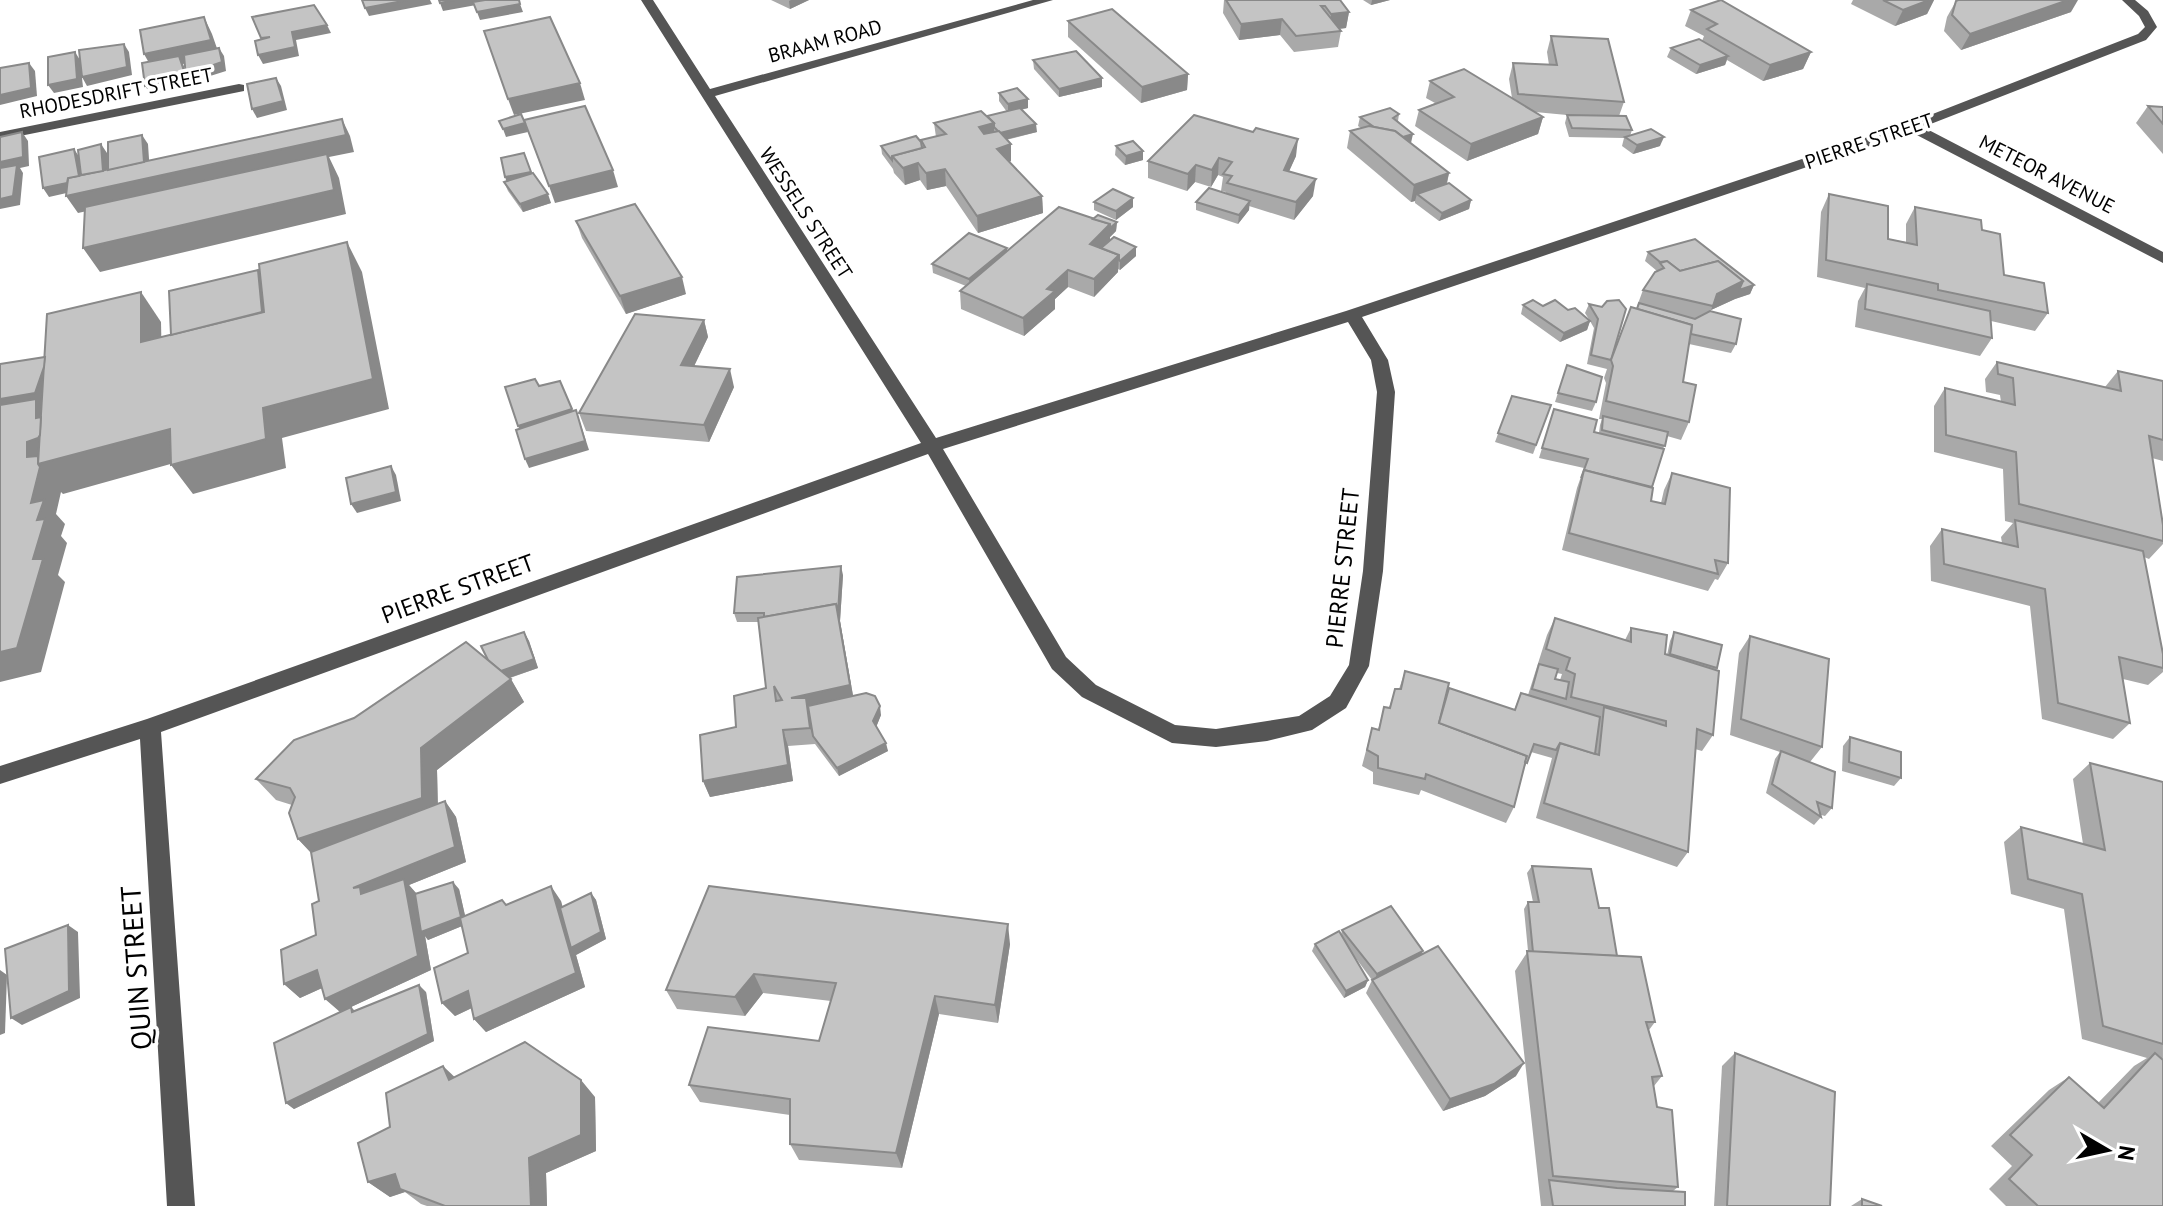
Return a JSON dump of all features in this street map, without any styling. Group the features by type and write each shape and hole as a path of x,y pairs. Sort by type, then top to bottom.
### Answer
{"street":[{"name":"WESSELS STREET","path":"647,0 932,446"},
{"name":"BRAAM ROAD","path":"706,94 1047,0"},
{"name":"PIERRE STREET","path":"0,775 150,727 932,446 1352,315 1912,127 2142,37 2151,27 2144,14 2128,0"},
{"name":"RHODESDRIFT STREET","path":"0,136 239,88"},
{"name":"METEOR AVENUE","path":"1912,127 2163,258"},
{"name":"PIERRE STREET","path":"932,446 1059,663 1089,691 1172,734 1216,738 1304,724 1338,702 1359,666 1373,571 1385,376 1378,353 1352,315"},
{"name":"QUIN STREET","path":"150,727 181,1206"}],"building":[{"path":"362,0 408,0 365,8"},
{"path":"519,0 520,4 477,12 473,2"},
{"path":"1226,0 1340,0 1349,12 1331,14 1325,6 1321,6 1341,31 1296,36 1282,19 1241,24"},
{"path":"1721,0 1811,52 1770,65 1707,29 1717,24 1691,10"},
{"path":"1883,0 1929,0 1903,10"},
{"path":"1958,0 2068,0 1970,34 1952,15"},
{"path":"314,5 327,25 292,32 295,47 258,55 255,41 270,37 261,38 252,17"},
{"path":"1112,9 1188,74 1142,87 1068,21"},
{"path":"204,17 211,40 144,54 140,30"},
{"path":"550,17 580,83 508,99 484,31"},
{"path":"1551,36 1608,39 1624,102 1518,94 1513,63 1557,65"},
{"path":"1699,39 1728,56 1700,65 1671,48"},
{"path":"124,44 127,67 82,77 79,50"},
{"path":"219,48 222,62 202,69 201,75 145,86 142,63 179,56 186,77 184,55"},
{"path":"1076,51 1102,78 1059,89 1033,60"},
{"path":"75,52 77,79 48,85 48,57"},
{"path":"29,63 31,88 0,95 0,68"},
{"path":"1464,69 1543,117 1471,144 1419,110 1454,97 1430,81"},
{"path":"276,78 283,101 252,109 247,84"},
{"path":"1017,88 1028,99 1008,104 999,93"},
{"path":"585,106 613,170 549,186 524,120"},
{"path":"2148,106 2163,107 2163,124"},
{"path":"1020,108 1036,124 1000,133 987,116"},
{"path":"1390,108 1399,114 1393,118 1413,134 1403,137 1395,131 1374,127 1360,117"},
{"path":"981,111 994,123 979,127 984,134 999,131 1011,144 997,149 1042,196 977,216 945,169 926,173 918,163 903,168 892,156 925,147 921,140 946,134 934,123"},
{"path":"521,114 525,123 503,129 499,121"},
{"path":"1194,115 1253,132 1256,128 1298,139 1284,170 1316,179 1296,202 1227,183 1232,176 1223,174 1232,162 1219,158 1212,170 1196,165 1188,174 1148,161"},
{"path":"1567,115 1626,116 1632,130 1572,128"},
{"path":"342,119 346,135 66,196 68,178"},
{"path":"1369,126 1395,131 1449,173 1414,185 1350,131"},
{"path":"1651,129 1664,137 1637,145 1625,137"},
{"path":"22,132 23,157 0,162 0,137"},
{"path":"142,135 144,162 108,170 108,142"},
{"path":"916,136 922,148 892,156 892,160 881,146"},
{"path":"1133,141 1143,151 1126,156 1116,146"},
{"path":"101,144 103,171 81,175 78,150"},
{"path":"74,149 79,176 68,178 67,183 43,188 39,157"},
{"path":"524,153 531,172 505,177 501,158"},
{"path":"327,154 334,190 83,248 85,207"},
{"path":"17,165 13,196 0,199 0,168"},
{"path":"533,173 548,194 520,204 504,182"},
{"path":"1449,183 1471,200 1442,213 1417,194"},
{"path":"1209,188 1250,201 1239,215 1196,202"},
{"path":"1113,189 1133,198 1116,211 1094,202"},
{"path":"1829,194 1888,206 1888,239 1917,245 1915,207 1981,220 1982,230 2000,234 2004,275 2044,283 2048,313 1938,290 1938,284 1826,260"},
{"path":"635,204 682,277 620,296 576,221"},
{"path":"1059,207 1110,224 1090,244 1119,255 1094,279 1068,270 1047,289 1055,291 1023,318 960,291"},
{"path":"1098,215 1117,222 1110,228 1110,224 1093,219"},
{"path":"969,233 1007,248 969,279 932,264"},
{"path":"1114,237 1136,247 1120,261 1119,255 1101,248"},
{"path":"1695,239 1754,285 1739,290 1743,281 1718,261 1680,271 1667,261 1660,262 1648,252"},
{"path":"347,242 373,379 263,408 266,439 171,465 170,429 38,464 47,314 141,292 141,342 264,312 259,264"},
{"path":"1667,261 1680,271 1718,261 1743,281 1717,294 1713,306 1643,290 1655,272 1664,268 1660,263"},
{"path":"258,270 262,312 171,335 169,291"},
{"path":"1867,284 1990,311 1992,338 1865,309"},
{"path":"1533,300 1543,306 1555,300 1568,310 1575,308 1590,321 1564,333 1523,305"},
{"path":"1619,300 1626,309 1611,360 1591,355 1598,319 1589,304 1602,307 1607,301"},
{"path":"1639,303 1695,319 1710,311 1741,319 1736,344 1691,334 1692,325 1637,309"},
{"path":"1631,307 1692,325 1683,382 1696,385 1689,422 1606,401 1613,366 1611,360"},
{"path":"635,314 704,320 681,365 730,369 704,425 579,413"},
{"path":"45,357 35,393 0,399 0,364"},
{"path":"1997,362 2121,391 2118,371 2163,381 2163,440 2149,436 2163,541 2019,504 2016,452 1946,435 1945,388 2015,405 2013,378 1998,374"},
{"path":"1567,365 1602,377 1596,402 1558,393"},
{"path":"535,379 539,386 560,381 572,409 518,426 505,387"},
{"path":"1512,396 1551,405 1536,445 1498,433"},
{"path":"36,399 36,418 41,417 40,435 27,442 27,457 38,456 40,467 31,503 44,500 37,520 45,519 33,559 43,559 17,648 0,652 0,405"},
{"path":"1554,409 1597,420 1594,432 1664,449 1652,487 1584,470 1581,478 1588,459 1542,448"},
{"path":"576,410 585,441 525,459 516,430"},
{"path":"1603,416 1668,432 1665,446 1602,430"},
{"path":"391,466 396,492 351,504 346,478"},
{"path":"1584,470 1653,488 1651,501 1665,504 1672,473 1730,488 1728,563 1715,560 1718,574 1569,533"},
{"path":"2015,520 2143,551 2163,668 2119,657 2130,723 2058,703 2045,589 1944,564 1942,529 2018,547"},
{"path":"841,566 838,612 836,604 764,617 764,613 734,613 737,577"},
{"path":"836,604 850,685 791,698 806,698 810,728 783,730 788,765 703,781 700,735 736,727 734,696 766,688 758,618","holes":["774,686 782,700 776,701"]},
{"path":"1555,618 1631,642 1631,628 1667,635 1665,654 1719,671 1713,735 1697,729 1688,852 1544,803 1560,743 1599,755 1604,707 1666,726 1666,721 1571,697 1575,674 1566,670 1570,658 1546,649"},
{"path":"524,632 534,659 501,671 488,660 481,646"},
{"path":"1674,632 1722,645 1717,668 1670,654"},
{"path":"1750,636 1829,659 1822,747 1741,719"},
{"path":"466,642 511,679 421,748 422,798 298,839 289,813 295,797 290,788 256,779 294,740 354,718"},
{"path":"1539,664 1558,669 1555,679 1569,682 1566,699 1532,689"},
{"path":"1405,671 1449,683 1439,723 1527,756 1514,807 1426,774 1425,779 1378,768 1378,756 1367,750 1372,728 1379,730 1384,707 1390,708 1395,689 1401,689"},
{"path":"1449,688 1515,710 1521,693 1600,717 1595,754 1560,743 1556,750 1534,744 1527,763 1527,756 1439,723"},
{"path":"866,693 875,696 880,706 873,721 886,743 837,768 813,736 808,706"},
{"path":"1850,737 1901,752 1901,778 1849,762"},
{"path":"1781,751 1835,772 1832,808 1817,802 1821,817 1772,784"},
{"path":"2090,763 2163,782 2163,1044 2103,1026 2082,894 2028,879 2021,827 2105,850"},
{"path":"445,801 455,847 353,888 360,887 361,894 404,879 418,956 325,999 317,970 284,984 281,950 316,935 312,904 319,901 311,852"},
{"path":"1532,866 1591,869 1599,908 1609,908 1617,956 1533,952 1528,902 1539,902"},
{"path":"453,882 461,917 421,932 415,894"},
{"path":"551,886 576,973 474,1019 468,991 442,1003 434,968 468,953 460,918 502,900 506,905"},
{"path":"709,886 1008,924 995,1005 935,996 896,1153 790,1144 790,1099 689,1085 708,1027 819,1041 836,983 754,974 735,997 666,990"},
{"path":"591,893 601,932 571,948 560,908"},
{"path":"1391,906 1423,951 1377,974 1342,930"},
{"path":"68,925 69,991 11,1018 5,949"},
{"path":"1339,931 1368,980 1346,991 1315,944"},
{"path":"1438,946 1524,1063 1494,1084 1450,1099 1372,980"},
{"path":"1527,951 1641,957 1655,1022 1646,1022 1662,1076 1652,1077 1657,1107 1672,1110 1678,1187 1553,1176"},
{"path":"419,985 428,1034 286,1103 274,1043 351,1007 352,1012"},
{"path":"525,1042 581,1080 581,1135 529,1158 531,1206 445,1206 400,1189 395,1174 368,1182 358,1143 390,1127 386,1093 443,1066 449,1080"},
{"path":"1735,1053 1835,1092 1830,1206 1727,1206"},
{"path":"2155,1053 2163,1060 2163,1206 2038,1206 2009,1179 2032,1155 2010,1135 2069,1077 2104,1108"},
{"path":"1549,1180 1685,1192 1685,1206 1553,1206"},
{"path":"1862,1199 1882,1206 1862,1206"}]}
